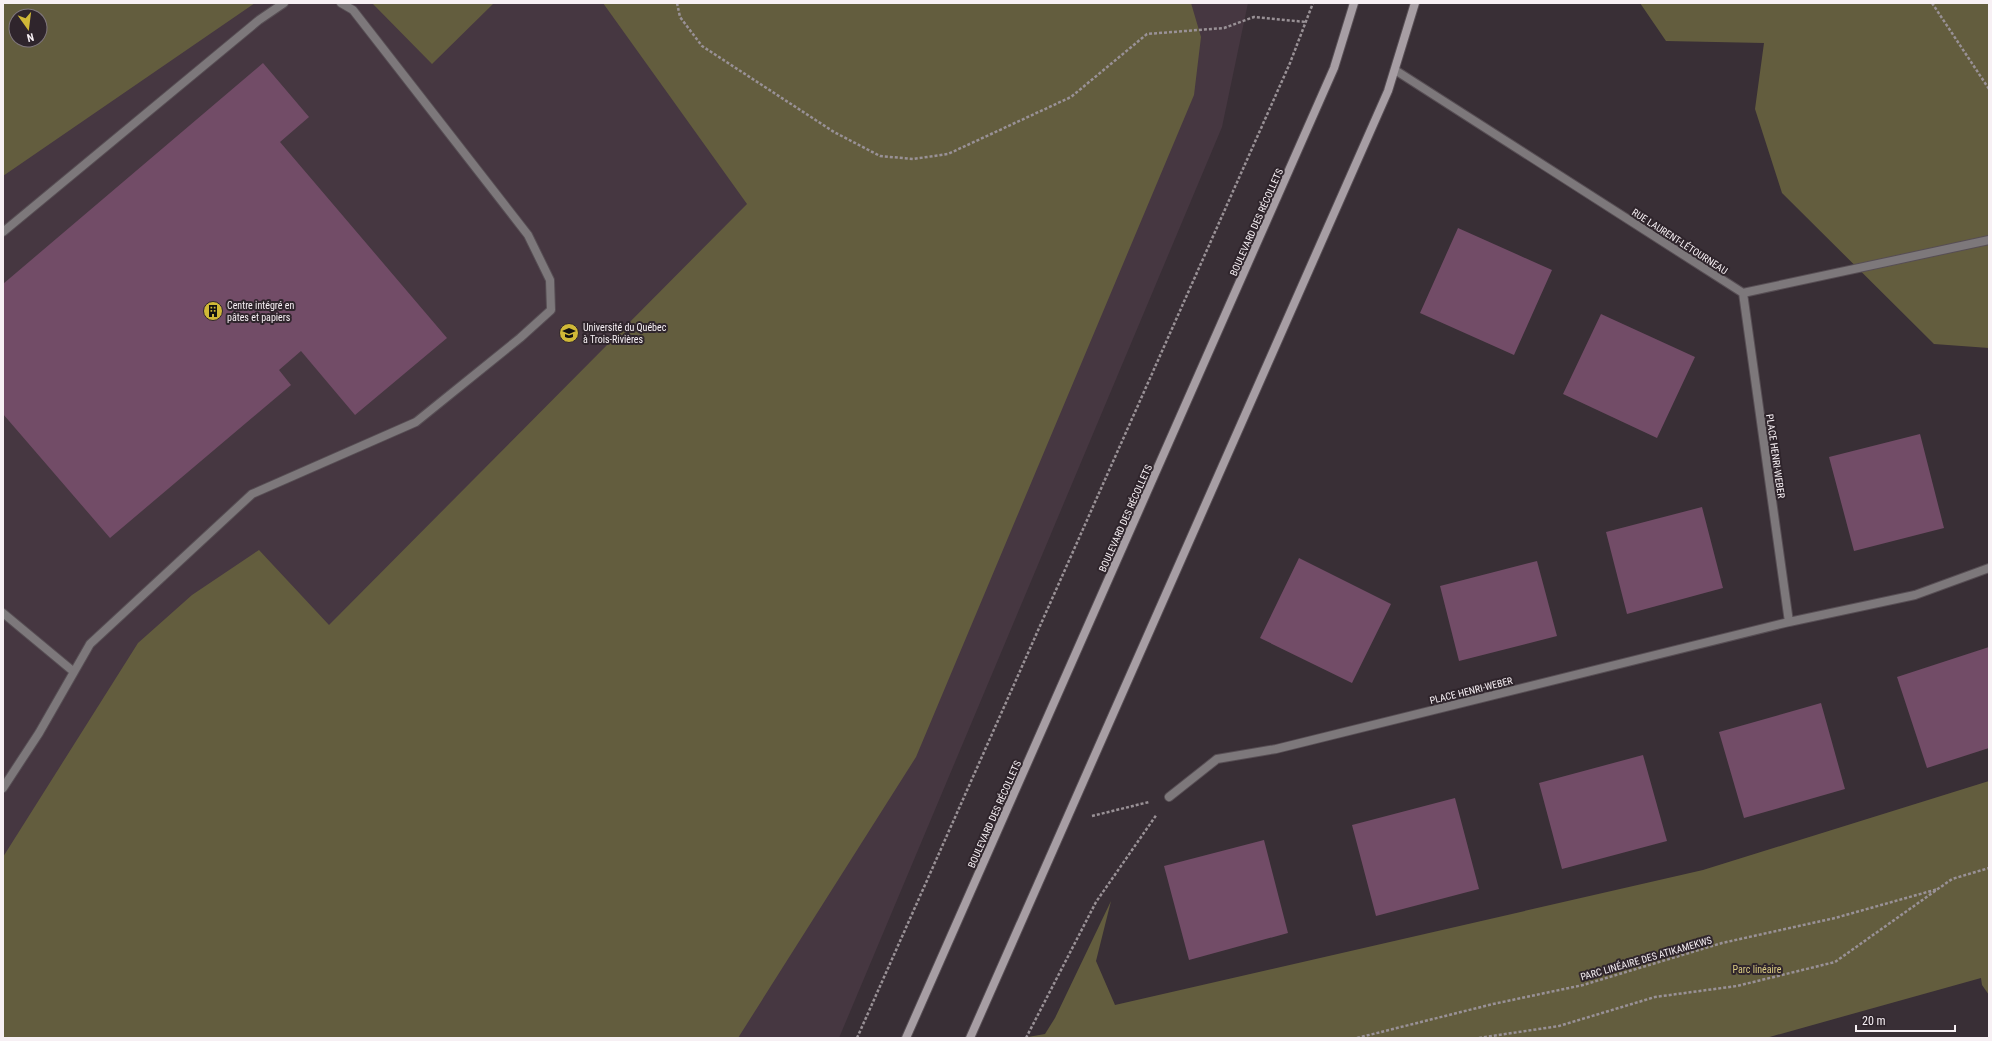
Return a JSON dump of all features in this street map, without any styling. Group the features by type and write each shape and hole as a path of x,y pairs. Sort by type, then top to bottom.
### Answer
{"main road":[{"name":"BOULEVARD DES RÉCOLLETS","path":"906,1038 1334,68 1354,3"},
{"path":"970,1038 1388,91 1415,3"}],"street":[{"path":"3,232 259,20 284,3"},
{"path":"3,788 39,733 90,644 252,494 416,422 520,338 551,310 550,280 528,234 353,10 342,3"},
{"name":"RUE LAURENT-LÉTOURNEAU","path":"1395,70 1743,293"},
{"path":"1743,293 1989,240"},
{"name":"PLACE HENRI-WEBER","path":"1743,293 1789,622"},
{"name":"PLACE HENRI-WEBER","path":"1169,797 1217,759 1276,749 1789,622 1915,594 1989,568"},
{"path":"3,613 74,672"}],"path":[{"path":"677,3 680,17 702,46 834,132 880,156 913,159 948,154 1071,98 1148,34 1224,28 1254,17 1306,22"},
{"path":"857,1038 1290,63 1313,3"},
{"path":"1932,3 1989,89"},
{"path":"1065,823 1169,797"},
{"path":"1026,1038 1096,902 1169,797"},
{"name":"PARC LINÉAIRE DES ATIKAMEKWS","path":"1479,1038 1559,1026 1655,997 1736,986 1835,962 1952,879 1989,868"},
{"name":"PARC LINÉAIRE DES ATIKAMEKWS","path":"1357,1038 1485,1006 1583,985 1722,943 1835,918 1938,889"}],"shaded area":[{"name":"Université du Québec à Trois-Rivières","path":"3,3 1248,3 1222,127 839,1038 3,1038"}],"green space":[{"path":"3,3 255,3 3,176"},
{"path":"372,3 494,3 432,64"},
{"name":"Université du Québec à Trois-Rivières","path":"603,3 1191,3 1201,37 1194,95 916,757 738,1038 3,1038 3,857 138,643 192,595 259,550 329,625 747,204"},
{"path":"1640,3 1989,3 1989,348 1934,344 1782,193 1755,109 1764,43 1666,41"},
{"name":"Parc linéaire","path":"1989,781 1989,995 1982,985 1981,978 1766,1038 1022,1038 1045,1034 1055,1018 1111,901 1096,961 1115,1005 1703,870"}],"building":[{"name":"Centre intégré en pâtes et papiers","path":"263,63 309,117 280,142 447,338 355,415 301,351 279,370 291,385 110,538 3,414 3,284"},
{"path":"1458,228 1552,270 1514,355 1420,313"},
{"path":"1601,314 1695,357 1657,438 1563,394"},
{"path":"1920,434 1944,528 1854,551 1829,457"},
{"path":"1702,507 1723,588 1627,614 1606,532"},
{"path":"1299,558 1391,604 1352,683 1260,638"},
{"path":"1537,561 1557,636 1459,661 1440,586"},
{"path":"1989,647 1989,748 1927,768 1897,677"},
{"path":"1821,703 1845,789 1744,818 1719,732"},
{"path":"1643,755 1667,841 1562,869 1539,783"},
{"path":"1455,798 1479,889 1376,916 1352,825"},
{"path":"1264,840 1288,933 1189,960 1164,866"}],"place":[{"name":"Centre intégré en pâtes et papiers","path":"213,311"},
{"name":"Université du Québec à Trois-Rivières","path":"569,333"}]}
